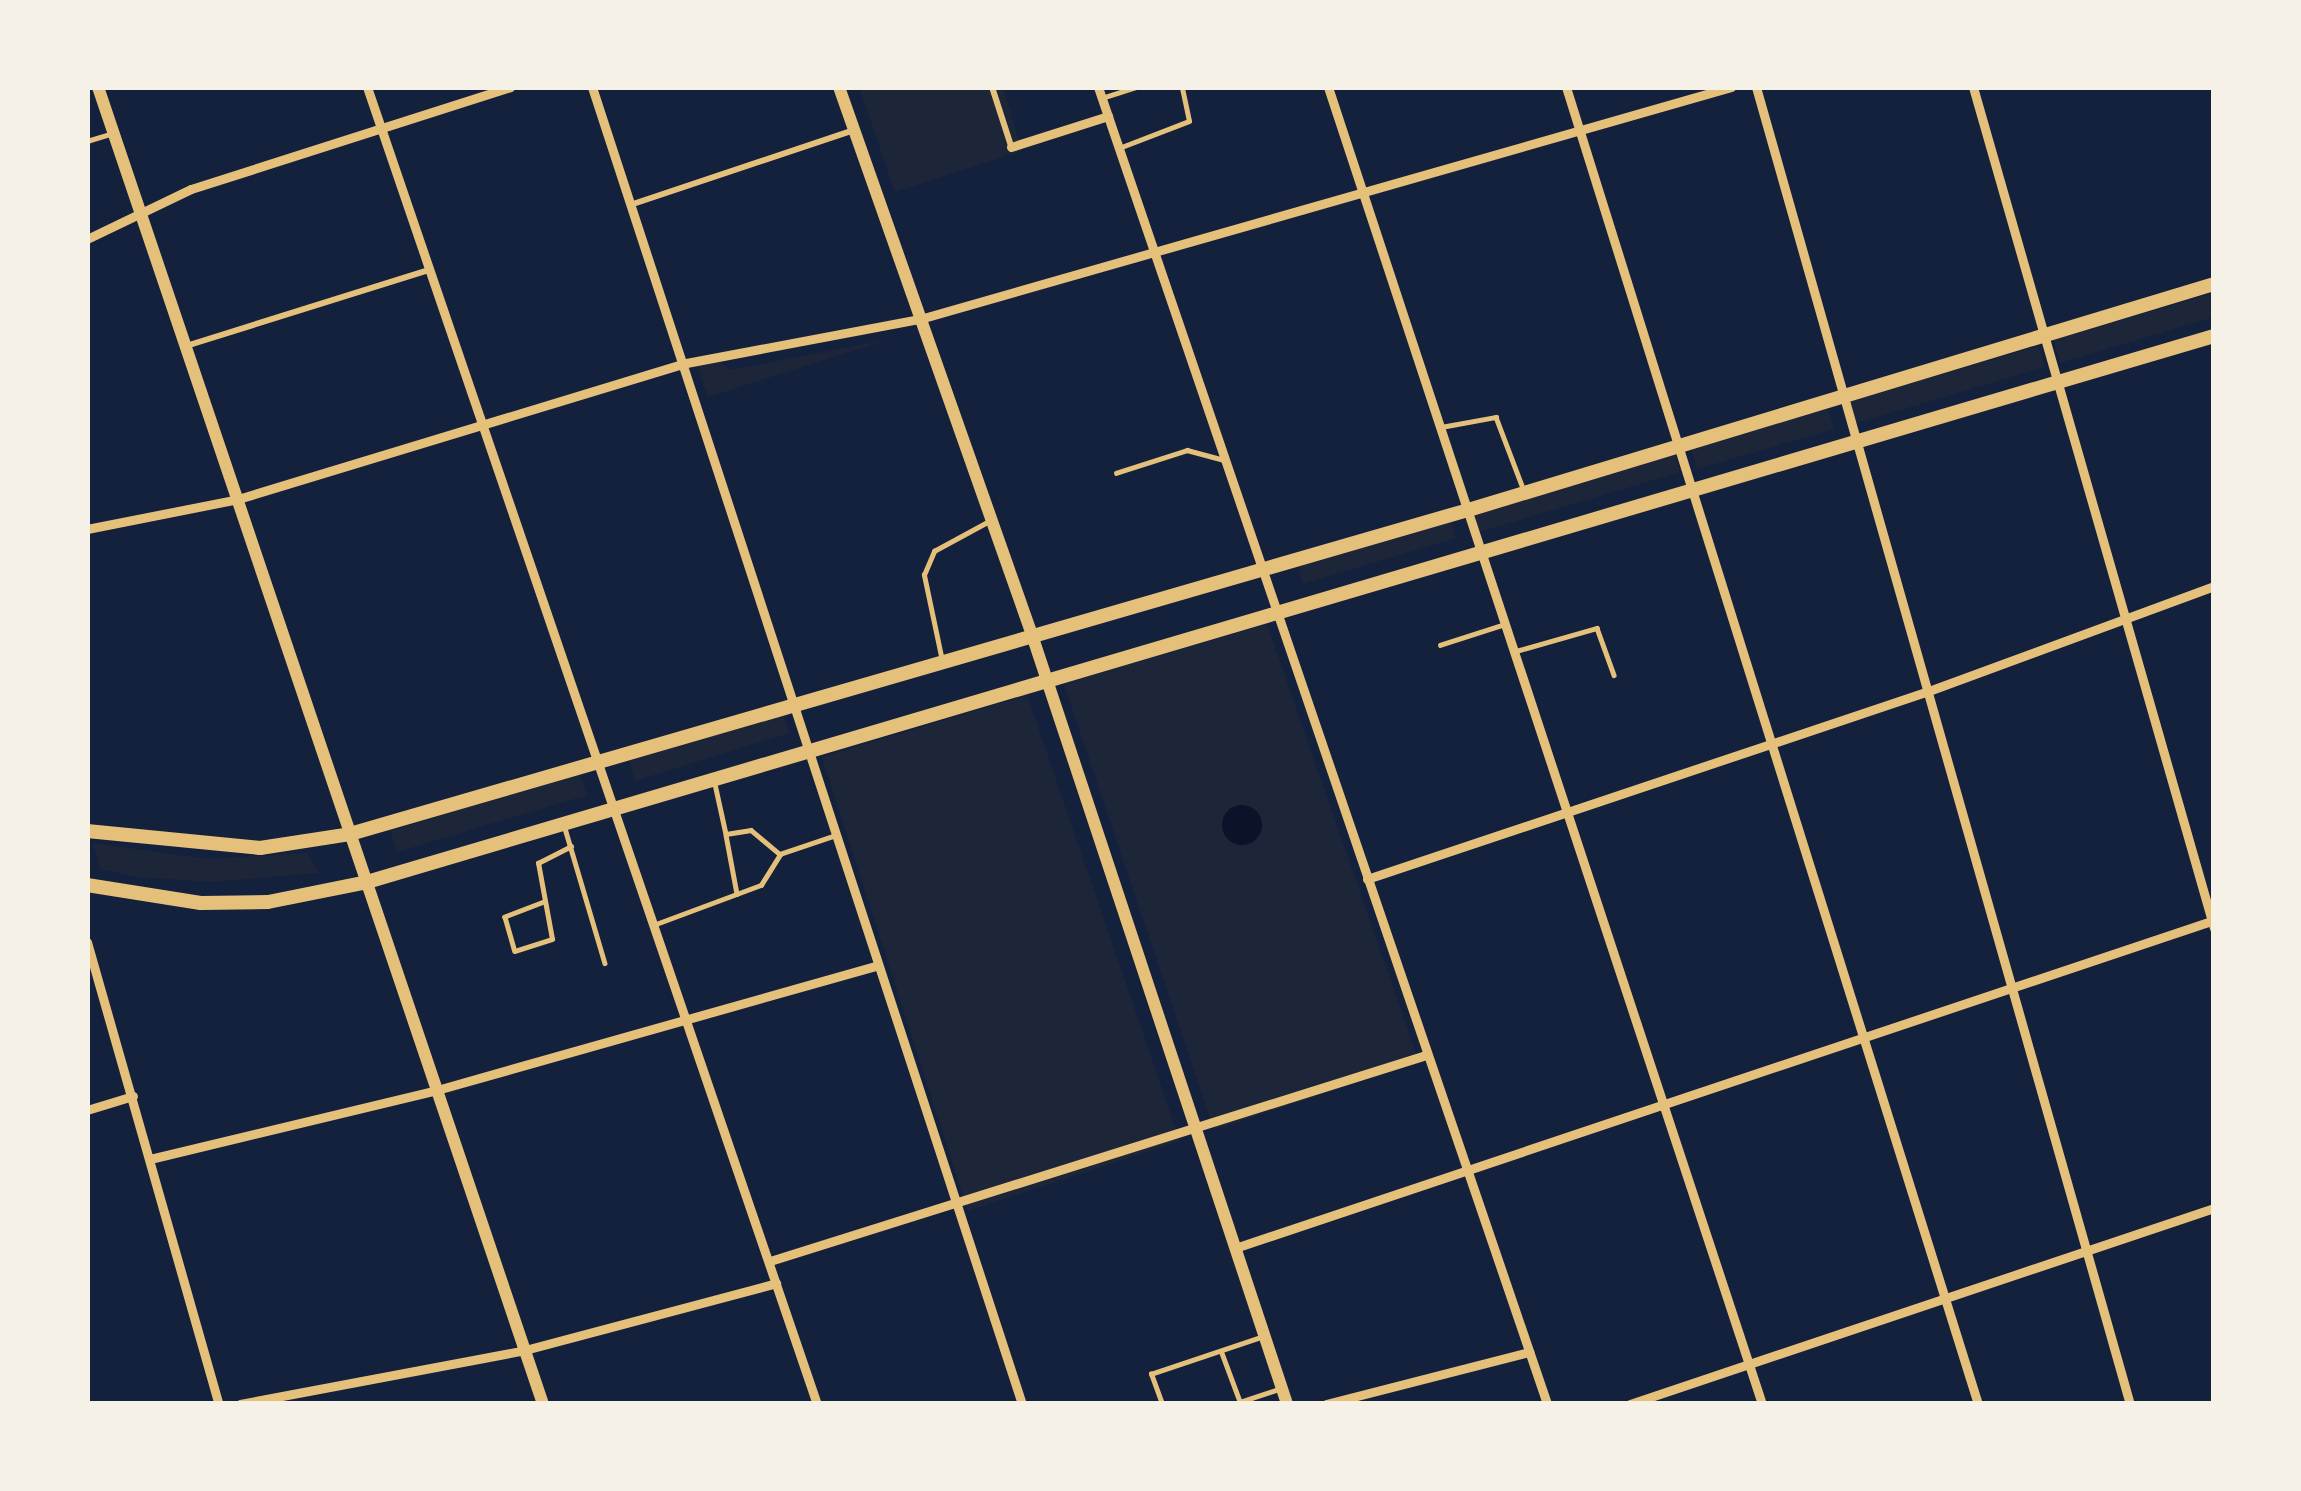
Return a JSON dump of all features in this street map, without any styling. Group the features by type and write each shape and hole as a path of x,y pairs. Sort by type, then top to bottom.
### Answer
{"main road":[{"path":"98,87 543,1404"},
{"path":"839,87 1031,632 1287,1404"},
{"path":"87,832 260,848 350,834 794,707 1031,632 1465,512 2214,284"},
{"path":"87,885 201,904 268,902 367,882 1480,558 2214,336"}],"street":[{"path":"367,87 602,761 817,1404"},
{"path":"87,238 191,189 382,124 510,87"},
{"path":"592,87 1022,1404"},
{"path":"992,87 1011,147 1108,116"},
{"path":"1328,87 1563,816 1762,1404"},
{"path":"1566,87 1682,445 1978,1404"},
{"path":"87,529 238,499 681,364 920,319 1731,87"},
{"path":"1756,87 2130,1404"},
{"path":"1235,1248 1467,1175 2213,923 1973,87"},
{"path":"1100,93 1546,1404"},
{"path":"630,205 854,130"},
{"path":"186,346 432,268"},
{"path":"1367,880 1926,692 2214,586"},
{"path":"87,942 219,1404"},
{"path":"150,1159 437,1090 878,965"},
{"path":"770,1261 1426,1054"},
{"path":"87,1110 133,1096"},
{"path":"1630,1404 2214,1208"},
{"path":"240,1404 525,1350 776,1283"},
{"path":"1325,1404 1529,1352"}],"lane":[{"path":"1100,93 1135,87"},
{"path":"1119,148 1189,121 1182,87"},
{"path":"87,141 113,133"},
{"path":"1438,428 1496,417 1525,493"},
{"path":"1117,473 1187,450 1225,460"},
{"path":"943,660 924,575 934,550 992,520"},
{"path":"1440,645 1502,625"},
{"path":"1511,653 1598,628 1614,675"},
{"path":"715,782 737,894"},
{"path":"564,825 605,963"},
{"path":"726,834 751,830 780,854"},
{"path":"656,924 767,881 780,854 836,835"},
{"path":"544,902 506,917 515,951 551,939 540,857 572,846"},
{"path":"1162,1404 1151,1374 1264,1336"},
{"path":"1221,1351 1238,1403 1282,1388"}],"shaded area":[{"path":"859,87 1003,87 1022,151 895,192"},
{"path":"2214,293 2214,317 2060,363 2054,340"},
{"path":"890,339 708,397 697,365 719,361 731,370"},
{"path":"2038,346 2045,367 1853,424 1846,402"},
{"path":"1828,408 1834,429 1697,469 1691,448"},
{"path":"1674,452 1680,472 1479,532 1473,512"},
{"path":"1451,519 1456,538 1303,584 1297,564"},
{"path":"1267,624 1419,1062 1214,1130 1064,684"},
{"path":"1027,695 1180,1141 968,1211 822,757"},
{"path":"783,714 789,733 635,781 629,761"},
{"path":"580,774 587,795 397,852 390,831"},
{"path":"1242,805 1256,811 1262,825 1256,839 1242,845 1228,839 1222,825 1228,811"},
{"path":"93,843 207,859 308,853 319,873 210,882 138,877 100,869"}]}
